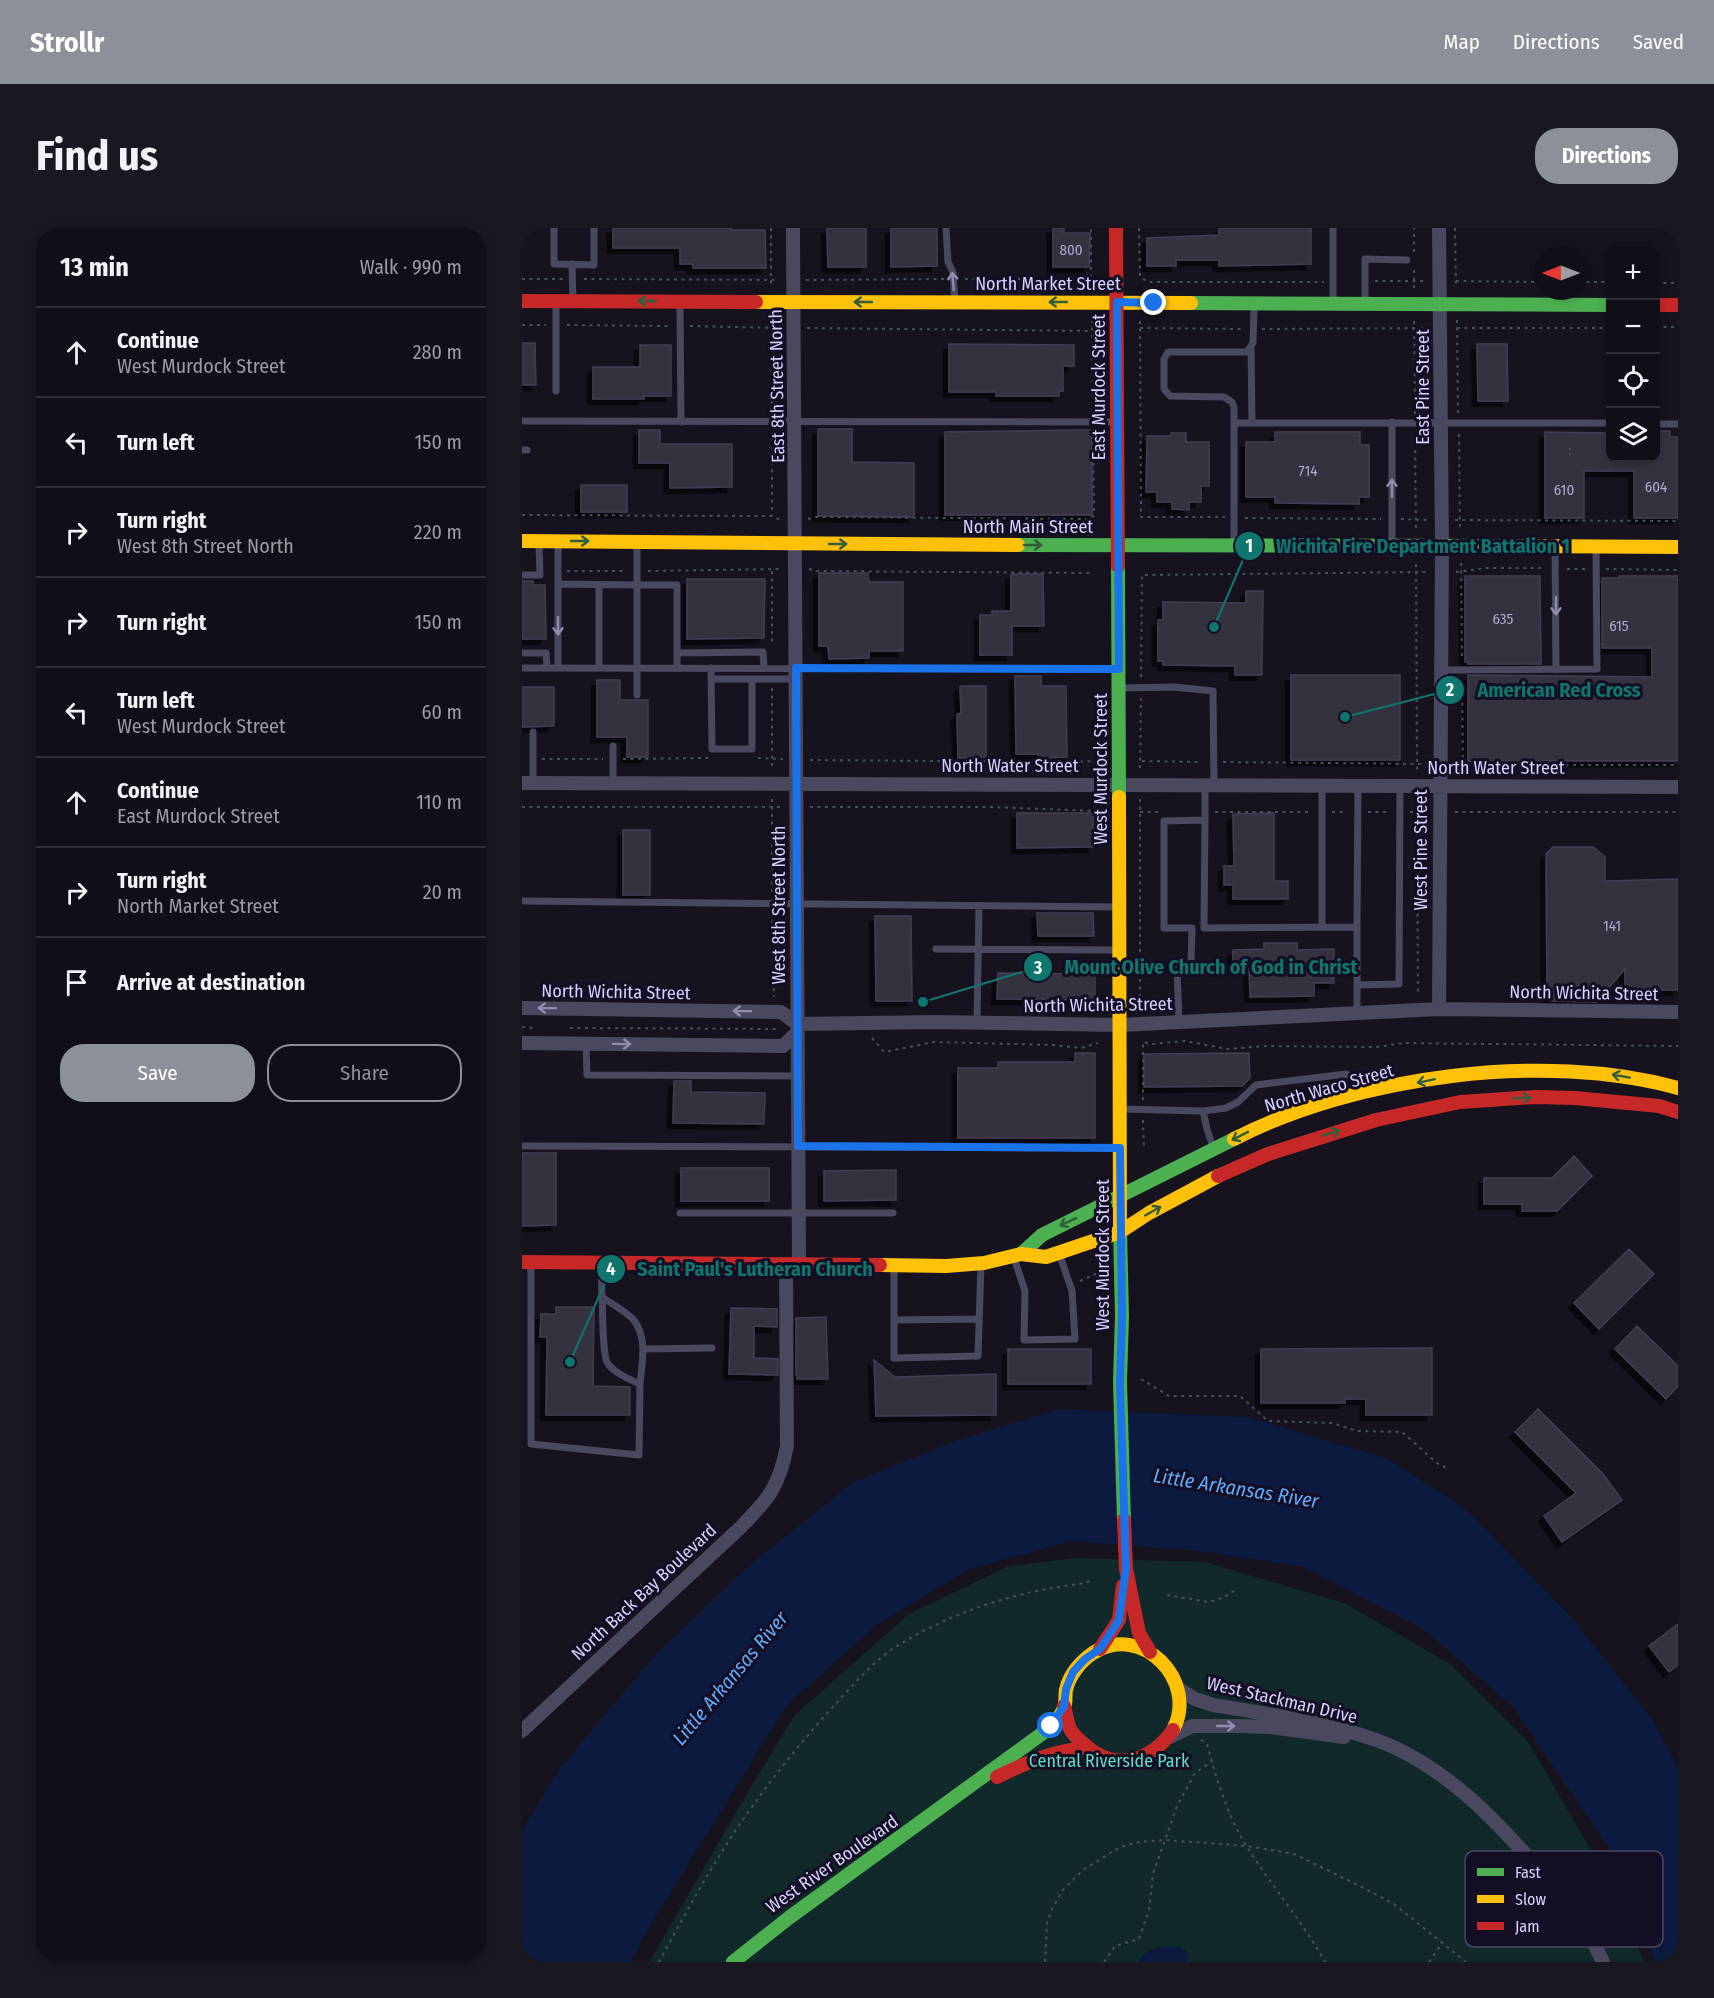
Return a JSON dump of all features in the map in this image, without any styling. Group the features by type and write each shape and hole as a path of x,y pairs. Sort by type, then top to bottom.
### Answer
{"street":[{"name":"East 8th Street North","path":"794,228 796,544"},
{"name":"East Murdock Street","path":"1116,228 1118,545"},
{"name":"East Pine Street","path":"1440,228 1442,546"},
{"name":"North Market Street","path":"522,300 1606,305"},
{"path":"1660,305 1678,305"},
{"name":"North Main Street","path":"522,541 1678,548"},
{"name":"West 8th Street North","path":"782,1471 787,1446 792,1266 798,1213 796,544"},
{"name":"West Murdock Street","path":"1118,545 1121,950 1119,1197 1122,1316 1120,1383 1126,1569 1137,1626 1150,1652 1173,1674 1179,1689"},
{"name":"West Pine Street","path":"1439,1009 1442,546"},
{"name":"North Water Street","path":"527,783 1678,787"},
{"name":"North Wichita Street","path":"522,1008 781,1012 797,1028 977,1023 1121,1025 1439,1009 1678,1012"},
{"name":"North Wichita Street","path":"522,1043 783,1046 797,1028"},
{"name":"North Waco Street","path":"1017,1255 1042,1235 1255,1129 1308,1109 1367,1093 1436,1078 1555,1072 1613,1074 1678,1088"},
{"name":"North Waco Street","path":"526,1262 946,1266 981,1263 1017,1255 1046,1257 1120,1232 1149,1213 1220,1174 1268,1154 1376,1120 1460,1102 1497,1099 1565,1098 1659,1106 1678,1112"},
{"name":"North Back Bay Boulevard","path":"522,1731 759,1508 776,1485 782,1471"},
{"name":"West Murdock Street","path":"1064,1706 1066,1689 1073,1672 1085,1659 1100,1649 1119,1620 1126,1569"},
{"path":"1100,1649 1117,1645 1134,1646 1150,1652"},
{"path":"1064,1706 1070,1729 1085,1748 1101,1758 1120,1762 1139,1759 1156,1751 1170,1737 1180,1714 1179,1689"},
{"name":"West Stackman Drive","path":"1179,1689 1195,1699 1213,1705 1332,1727 1380,1742 1438,1773 1464,1792 1523,1851"},
{"name":"West River Boulevard","path":"733,1962 764,1935 954,1799 1051,1726 1064,1706"},
{"name":"West Stackman Drive","path":"1170,1737 1192,1726 1238,1726 1270,1727 1380,1742"},
{"name":"West River Boulevard","path":"954,1799 1028,1761 1064,1749 1085,1748"},
{"name":"West Stackman Drive","path":"1595,1947 1603,1962"}],"lane":[{"path":"554,228 554,264 594,265 594,228"},
{"path":"946,228 948,262 953,272 955,302"},
{"path":"1333,228 1333,304"},
{"path":"1365,304 1365,259 1407,260"},
{"path":"572,264 573,301"},
{"path":"556,301 556,391"},
{"path":"680,301 681,422"},
{"path":"1252,423 1251,348 1254,303"},
{"path":"1234,546 1234,407 1232,402 1224,397 1170,396 1164,388 1164,358 1168,352 1247,352 1251,348"},
{"path":"522,422 1117,422"},
{"path":"1392,422 1392,546"},
{"path":"1234,423 1606,423"},
{"path":"1660,424 1678,424"},
{"path":"522,575 540,575 539,541"},
{"path":"558,541 558,668"},
{"path":"637,695 638,541"},
{"path":"1556,547 1556,670"},
{"path":"1441,670 1596,669 1596,547"},
{"path":"558,584 677,585 677,668"},
{"path":"599,585 599,668"},
{"path":"677,653 763,652 764,668"},
{"path":"522,653 546,653 547,668"},
{"path":"522,668 764,668 796,673"},
{"path":"711,668 712,749 752,749 752,679"},
{"path":"712,679 752,679 796,673 1119,669"},
{"path":"1119,688 1174,687 1213,691 1214,762 1205,820 1204,928"},
{"path":"527,783 533,759 533,732"},
{"path":"613,746 613,783"},
{"path":"1322,785 1322,927"},
{"path":"1357,1013 1358,786"},
{"path":"1357,985 1399,984 1400,786"},
{"path":"1205,820 1164,821 1164,928 1357,927"},
{"path":"522,901 1120,907"},
{"path":"977,1023 979,906"},
{"path":"1179,1022 1177,968 1191,963 1192,928"},
{"path":"936,949 1121,950"},
{"path":"586,1044 587,1075 798,1076"},
{"path":"1120,1108 1203,1111 1226,1108 1238,1102 1256,1085 1347,1074 1360,1081 1367,1093"},
{"path":"1203,1111 1214,1150"},
{"path":"522,1146 1120,1148"},
{"path":"680,1213 893,1213"},
{"path":"1017,1255 1025,1291 1024,1340 1075,1339 1071,1291 1059,1253"},
{"path":"526,1262 531,1363 531,1444 639,1455 643,1348 641,1332 633,1319 602,1297"},
{"path":"601,1263 607,1363 621,1376 640,1384"},
{"path":"894,1266 894,1358 978,1356 981,1263"},
{"path":"894,1320 979,1319"},
{"path":"643,1348 712,1348"},
{"path":"522,1363 531,1363"}],"path":[{"path":"771,228 772,516"},
{"path":"1091,228 1091,279"},
{"path":"1139,228 1140,277"},
{"path":"1414,228 1418,999"},
{"path":"1455,228 1463,765 1678,765"},
{"path":"1588,282 1606,282"},
{"path":"1660,283 1678,283"},
{"path":"1140,321 1141,517 1678,521"},
{"path":"1660,327 1678,327"},
{"path":"1140,328 1606,328"},
{"path":"522,515 772,516 780,520"},
{"path":"808,519 816,517 1091,519"},
{"path":"1140,768 1142,575 1442,572 1487,568 1678,570"},
{"path":"558,571 781,569"},
{"path":"809,569 816,571 1091,573"},
{"path":"533,759 715,758"},
{"path":"749,758 786,759"},
{"path":"805,759 1095,761"},
{"path":"1140,761 1440,765"},
{"path":"1140,799 1140,1001 1143,1011"},
{"path":"522,807 786,807"},
{"path":"804,807 989,807 1097,811"},
{"path":"1144,1150 1143,1042 1152,1044 1185,1041 1227,1049 1266,1046 1376,1047 1404,1043 1678,1046"},
{"path":"1078,1282 1100,1272"},
{"path":"1141,1379 1169,1396 1240,1396 1268,1421 1332,1424 1357,1431 1402,1432 1437,1463 1448,1469"},
{"path":"659,1962 700,1888 741,1822 802,1742 874,1665 892,1650 935,1624 996,1600 1032,1591 1086,1583 1091,1580"},
{"path":"1167,1594 1208,1602 1218,1600 1234,1591"},
{"path":"1198,1739 1207,1744 1216,1778 1239,1833 1312,1938 1325,1962"},
{"path":"1104,1962 1115,1946 1139,1940 1149,1910 1153,1874 1177,1806 1196,1773 1212,1761"},
{"path":"1045,1962 1047,1923 1062,1891 1083,1870 1120,1847 1139,1842 1165,1840 1247,1846 1294,1854 1394,1904 1466,1962"},
{"path":"1429,1962 1443,1942"}],"green space":[{"name":"Central Riverside Park","path":"1076,1558 1205,1562 1344,1603 1450,1664 1528,1742 1591,1851 1465,1851 1465,1947 1637,1947 1644,1962 649,1962 794,1716 909,1614 1009,1566"}],"water":[{"name":"Little Arkansas River","path":"1059,1409 1247,1417 1388,1459 1465,1509 1571,1617 1649,1715 1678,1766 1678,1962 1655,1962 1649,1947 1663,1947 1663,1851 1610,1851 1512,1706 1423,1629 1302,1567 1199,1551 1071,1541 967,1570 875,1626 786,1706 654,1919 630,1962 522,1962 522,1830 560,1768 657,1653 747,1567 852,1483 955,1441"},
{"path":"1160,1947 1181,1947 1188,1953 1186,1962 1137,1962 1148,1950"}],"building":[{"path":"613,228 765,230 766,268 693,268 693,264 680,264 680,248 613,248"},
{"path":"827,228 866,228 866,267 828,267"},
{"path":"891,228 937,228 937,266 891,267"},
{"path":"1053,228 1064,228 1064,233 1090,233 1089,267 1053,267"},
{"path":"1219,228 1311,228 1311,264 1219,266 1219,260 1176,260 1176,266 1147,266 1147,238 1219,235"},
{"path":"522,343 535,343 536,385 522,385"},
{"path":"949,344 1074,345 1074,366 1063,366 1063,391 1059,391 1059,396 996,396 996,392 949,392"},
{"path":"1477,344 1507,344 1508,401 1478,401"},
{"path":"640,345 671,345 671,396 644,396 644,399 593,399 593,367 640,367"},
{"path":"818,429 852,429 852,462 914,463 914,517 818,516"},
{"path":"639,430 660,430 660,444 732,444 732,487 670,488 670,463 639,463"},
{"path":"1092,430 1092,515 945,515 945,432"},
{"path":"1660,431 1670,431 1670,437 1678,437 1678,518 1634,518 1634,471 1584,471 1584,518 1545,518 1545,432 1606,433 1606,462 1660,462"},
{"path":"1275,432 1360,432 1360,445 1369,445 1369,497 1359,497 1359,504 1275,503 1275,497 1246,497 1246,442 1275,442"},
{"path":"1171,433 1186,433 1186,442 1209,442 1209,486 1201,486 1201,502 1189,502 1189,510 1172,509 1172,502 1157,502 1157,492 1146,492 1147,436 1171,436"},
{"path":"581,485 627,485 627,512 581,512"},
{"path":"819,573 868,573 869,582 903,582 903,651 869,651 869,658 829,659 828,646 819,646"},
{"path":"1011,574 1043,574 1044,626 1012,626 1012,655 980,655 980,615 992,615 992,611 1011,611"},
{"path":"1465,576 1540,576 1541,664 1468,664 1465,662"},
{"path":"1619,576 1678,576 1678,761 1468,761 1468,675 1652,677 1652,648 1602,648 1602,578 1619,578"},
{"path":"687,579 765,579 764,638 687,639"},
{"path":"522,581 533,581 533,585 545,585 546,639 522,639"},
{"path":"1246,591 1263,591 1262,675 1235,675 1235,666 1163,665 1163,661 1158,661 1158,620 1163,620 1163,602 1246,603"},
{"path":"1291,675 1400,675 1400,760 1291,760"},
{"path":"1015,676 1041,676 1041,686 1066,686 1067,757 1039,758 1038,754 1016,754"},
{"path":"597,680 620,680 620,700 648,700 648,757 627,757 627,737 597,737"},
{"path":"960,686 986,686 986,757 958,758 957,714 961,713"},
{"path":"522,687 554,687 554,726 522,727"},
{"path":"1017,813 1093,813 1093,847 1017,848"},
{"path":"1274,813 1274,881 1288,881 1288,899 1233,899 1233,885 1224,885 1224,866 1234,866 1233,814"},
{"path":"623,830 650,830 650,895 623,895"},
{"path":"1553,847 1593,847 1605,857 1605,881 1678,879 1678,990 1625,990 1625,969 1596,1002 1551,1001 1547,996 1546,854"},
{"path":"1037,913 1093,913 1094,936 1038,936"},
{"path":"875,916 911,916 912,1001 876,1001"},
{"path":"1264,943 1297,943 1297,950 1334,949 1334,983 1314,983 1314,996 1250,997 1249,966 1233,967 1233,950 1264,949"},
{"path":"998,973 1095,974 1095,1000 997,999"},
{"path":"1075,1053 1095,1053 1095,1138 958,1138 958,1068 998,1068 998,1062 1075,1062"},
{"path":"1249,1053 1250,1078 1242,1086 1144,1087 1144,1054"},
{"path":"674,1081 691,1081 691,1092 765,1093 764,1124 673,1123"},
{"path":"522,1153 556,1153 556,1225 522,1226"},
{"path":"1574,1156 1592,1176 1557,1211 1522,1211 1522,1204 1484,1204 1484,1178 1552,1178"},
{"path":"681,1168 769,1168 769,1201 681,1201"},
{"path":"896,1170 896,1200 824,1201 824,1171"},
{"path":"1629,1249 1654,1274 1599,1329 1574,1303"},
{"path":"556,1307 594,1307 593,1386 630,1387 630,1415 546,1415 547,1337 540,1337 541,1314 556,1314"},
{"path":"731,1308 777,1309 777,1327 754,1326 754,1358 778,1359 778,1375 729,1374"},
{"path":"826,1317 828,1379 797,1379 796,1318"},
{"path":"1637,1326 1678,1366 1678,1386 1666,1399 1615,1349"},
{"path":"1432,1348 1432,1415 1366,1415 1366,1399 1345,1399 1345,1403 1261,1403 1261,1349"},
{"path":"1008,1349 1091,1349 1091,1384 1008,1384"},
{"path":"874,1360 895,1377 996,1374 996,1415 876,1416"},
{"path":"1538,1409 1603,1474 1622,1500 1562,1542 1544,1516 1576,1493 1515,1432"},
{"path":"1678,1624 1678,1665 1669,1672 1649,1646"}],"traffic: fast":[{"path":"1191,303 1606,305"},
{"path":"1018,545 1513,546"},
{"path":"1118,566 1119,797"},
{"path":"1021,1254 1042,1235 1234,1139"},
{"path":"1120,1230 1122,1316 1120,1382 1124,1520"},
{"path":"733,1962 790,1917 1047,1730"}],"traffic: slow":[{"path":"756,302 1191,303"},
{"path":"522,541 1018,545"},
{"path":"1513,546 1678,547"},
{"path":"1119,797 1120,1230"},
{"path":"1234,1139 1283,1117 1336,1099 1393,1085 1452,1076 1511,1071 1570,1072 1626,1077 1678,1088"},
{"path":"880,1265 946,1266 984,1263 1021,1254 1046,1257 1120,1232 1149,1213 1218,1176"},
{"path":"1047,1730 1062,1711 1068,1684 1080,1664 1093,1653 1112,1645 1130,1645 1147,1651 1161,1662 1172,1676 1178,1693 1179,1711 1173,1730"}],"traffic: jam":[{"path":"1116,228 1118,566"},
{"path":"522,301 756,302"},
{"path":"1660,305 1678,305"},
{"path":"1218,1176 1268,1154 1376,1120 1460,1102 1535,1097 1575,1098 1659,1106 1678,1112"},
{"path":"522,1262 880,1265"},
{"path":"1124,1520 1126,1569 1139,1633 1150,1652"},
{"path":"1100,1649 1119,1620 1123,1586"},
{"path":"1064,1706 1069,1726 1075,1736 1097,1754 1109,1759 1121,1761 1144,1755 1155,1749 1173,1730"},
{"path":"997,1777 1040,1758 1085,1748"}],"place":[{"name":"Wichita Fire Department Battalion 1","path":"1214,627"},
{"name":"American Red Cross","path":"1345,717"},
{"name":"Mount Olive Church of God in Christ","path":"923,1002"},
{"name":"Saint Paul's Lutheran Church","path":"570,1362"}],"route":[{"path":"1051,1726 1064,1706 1066,1689 1073,1672 1085,1659 1100,1649 1119,1620 1126,1569 1120,1383 1122,1316 1120,1148 798,1146 796,668 1119,669 1117,302 1154,303"}]}
